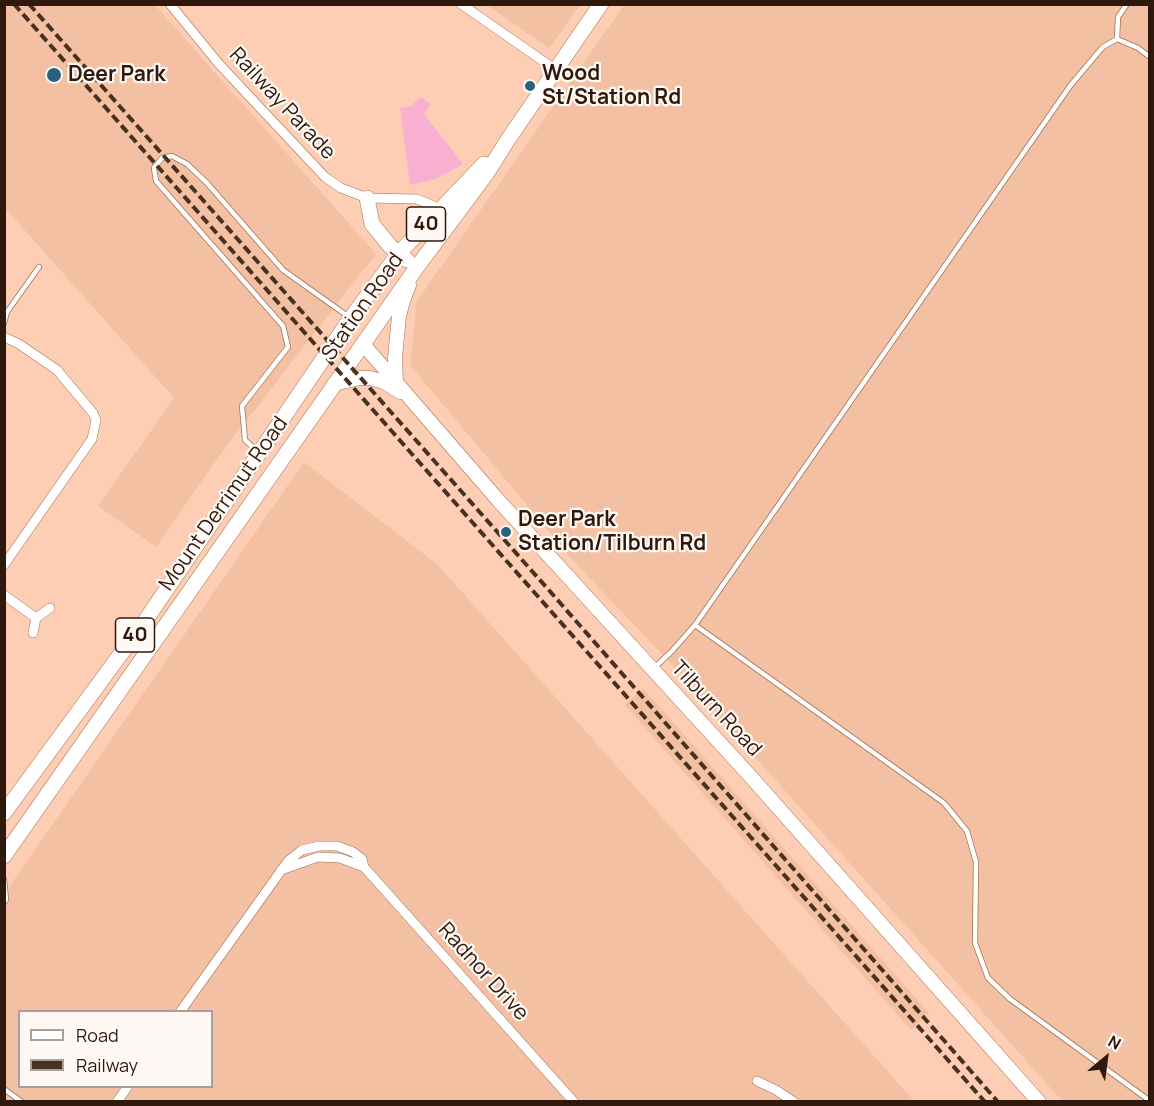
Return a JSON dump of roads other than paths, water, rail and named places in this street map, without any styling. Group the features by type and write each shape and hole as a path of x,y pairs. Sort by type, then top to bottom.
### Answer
{"main road":[{"name":"Station Road","path":"334,384 487,173 601,4"},
{"name":"Station Road","path":"329,353 351,318 399,254 509,138"},
{"path":"367,198 372,224 399,254 417,267"},
{"path":"351,318 363,344"},
{"path":"329,353 347,340 363,344"},
{"name":"Mount Derrimut Road","path":"4,813 145,621 262,454 329,353"},
{"name":"Mount Derrimut Road","path":"4,856 334,384"},
{"path":"212,523 228,535"}],"street":[{"name":"Railway Parade","path":"170,4 219,64 316,170 333,183 367,198 417,200 454,217"},
{"path":"461,4 556,70"},
{"path":"396,381 395,358 399,316 417,267"},
{"path":"4,337 19,344 57,370 93,413 96,420 92,439 4,565"},
{"name":"Tilburn Road","path":"363,344 498,500 751,777 1039,1101"},
{"path":"334,384 370,378 384,382 411,400"},
{"path":"4,595 36,618"},
{"path":"33,633 36,618 50,608"},
{"name":"Radnor Drive","path":"181,1010 288,861 303,850 319,846 337,846 353,852 362,859 364,867 574,1101"},
{"path":"757,1081 794,1101"},
{"path":"117,1101 127,1088"}],"lane":[{"path":"1118,39 1118,17 1127,4"},
{"path":"1118,39 1138,48 1149,57"},
{"path":"652,670 672,651 694,624 1070,86 1103,47 1118,39"},
{"path":"262,454 245,440 242,406 288,347 282,326 156,182 154,168 162,158 172,156 187,164 207,183 283,270 351,318"},
{"path":"4,323 8,312 39,267"},
{"path":"276,462 295,439"},
{"path":"694,624 944,804 967,831 976,862 975,943 988,978 1029,1013 1149,1101"},
{"path":"4,879 6,900 4,902"},
{"path":"4,1089 22,1101"}],"railway":[{"path":"14,4 985,1102"},
{"path":"29,4 547,588 998,1102"}],"place":[{"name":"Deer Park","path":"54,75"},
{"name":"Wood St/Station Rd","path":"530,86"},
{"name":"Deer Park Station/Tilburn Rd","path":"506,532"}]}
